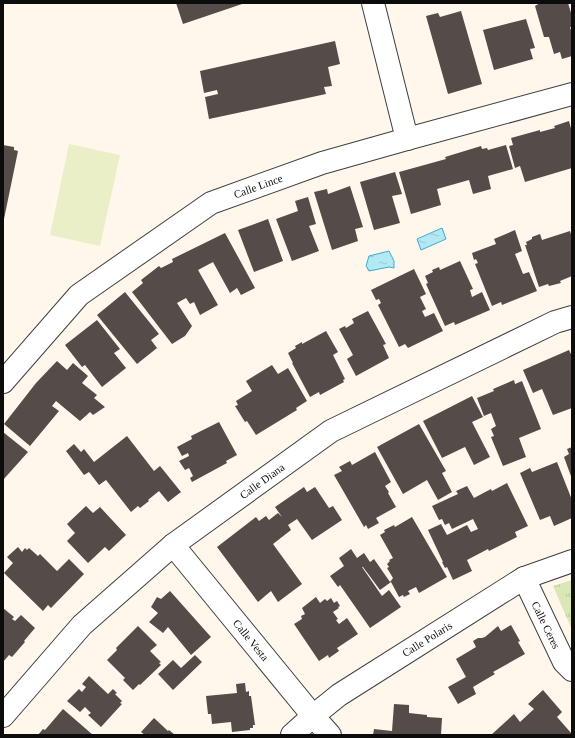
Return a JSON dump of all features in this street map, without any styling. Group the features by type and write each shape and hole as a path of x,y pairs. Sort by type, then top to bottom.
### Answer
{"street":[{"path":"373,3 407,139"},
{"name":"Calle Lince","path":"3,382 79,295 211,203 322,163 572,94"},
{"name":"Calle Diana","path":"3,716 82,625 173,545 331,431 555,322 572,317"},
{"name":"Calle Vesta","path":"173,545 312,716 330,735"},
{"name":"Calle Polaris","path":"292,735 312,716 339,695 524,578 572,561"},
{"name":"Calle Ceres","path":"524,578 564,662 572,670"}],"green space":[{"path":"69,144 120,155 100,246 50,235"},
{"path":"572,580 572,630 553,586"}],"water":[{"path":"442,228 446,239 421,250 417,239"},
{"path":"389,251 394,261 394,268 389,267 369,271 366,266 369,256"}],"building":[{"path":"176,3 245,3 183,24"},
{"path":"540,3 568,3 572,16 572,27 570,27 572,34 572,56 562,59 560,52 554,54 549,37 544,37 535,6"},
{"path":"461,11 482,84 448,94 426,16 438,13 440,17"},
{"path":"526,19 535,48 530,49 533,59 494,70 483,30"},
{"path":"335,41 340,64 328,67 332,86 324,87 326,94 209,119 205,97 218,94 217,90 204,93 200,71"},
{"path":"569,121 572,132 572,168 525,182 520,166 515,168 509,146 513,145 511,138 540,130 540,132 555,128 554,126"},
{"path":"3,145 14,147 14,150 18,151 4,219"},
{"path":"506,145 513,169 488,176 491,189 473,194 469,180 437,189 441,205 411,214 399,172 446,159 445,157 481,146 482,149 487,148 488,150"},
{"path":"395,172 402,194 392,196 400,223 374,230 360,182"},
{"path":"350,186 363,227 355,229 358,241 332,250 314,192 327,189 328,194"},
{"path":"308,197 316,224 309,226 319,251 292,261 276,219 298,211 295,201"},
{"path":"268,219 283,261 254,272 238,230"},
{"path":"515,230 522,251 515,254 523,274 529,272 537,291 502,305 501,302 492,306 475,264 478,263 476,259 474,260 472,253 496,244 494,239"},
{"path":"570,231 572,238 572,276 560,281 561,283 549,286 548,284 539,287 525,245 527,245 526,242 532,239 532,237 540,234 542,240"},
{"path":"225,233 255,288 241,295 237,288 230,293 213,262 198,270 218,305 200,315 194,302 190,304 186,298 177,303 192,326 185,336 172,344 132,292 143,283 141,280 159,266 161,268 173,262 172,259"},
{"path":"460,261 473,289 470,290 472,297 482,292 490,310 455,325 454,322 445,326 426,284 428,283 425,276 433,272 432,270 439,267 440,270"},
{"path":"414,269 426,294 420,297 426,309 422,311 425,317 434,313 443,331 408,348 405,344 399,347 378,305 381,303 379,299 376,300 371,290"},
{"path":"125,292 159,334 151,340 157,348 137,364 97,315"},
{"path":"368,311 386,344 383,345 389,358 356,376 347,359 353,355 339,329 345,326 346,328 354,323 352,319"},
{"path":"97,320 120,349 114,353 126,368 102,387 85,365 82,367 65,345"},
{"path":"326,331 338,352 333,355 345,379 343,380 344,382 320,395 319,392 310,397 288,353 296,348 295,346 302,342 302,344"},
{"path":"569,350 572,356 572,408 553,415 542,389 533,393 523,370"},
{"path":"57,361 67,370 73,363 88,376 82,383 97,395 94,398 105,407 93,415 90,412 80,421 56,401 52,406 59,411 30,446 4,424 36,383"},
{"path":"272,365 278,374 288,368 307,401 296,408 297,410 256,435 247,421 245,422 235,406 238,405 236,401 252,391 246,381"},
{"path":"514,380 515,384 522,381 541,429 519,438 526,457 503,466 491,437 494,436 491,429 496,426 491,413 484,416 477,398"},
{"path":"472,396 483,417 472,422 490,457 474,465 465,447 442,458 423,421"},
{"path":"219,422 237,455 226,461 227,463 192,482 190,478 193,476 189,468 185,470 179,461 189,456 188,453 182,456 177,447 192,439 191,436"},
{"path":"419,424 446,471 442,473 452,492 438,500 427,480 403,494 377,447"},
{"path":"3,432 28,452 3,480"},
{"path":"127,436 154,471 160,466 181,492 168,502 159,491 140,508 138,506 131,512 106,480 99,485 89,472 84,475 66,451 74,444 81,452 84,449 94,462"},
{"path":"572,447 572,479 564,457 569,454 567,449"},
{"path":"375,452 391,482 385,486 396,507 376,518 379,523 368,529 366,525 364,527 334,475 342,471 339,467 350,461 352,465"},
{"path":"557,462 572,500 572,518 554,526 550,516 540,520 520,473 530,468 532,472"},
{"path":"507,483 528,526 515,532 517,537 489,551 488,549 467,560 472,571 453,580 447,567 445,568 442,562 428,530 441,524 447,535 467,525 471,532 478,529 473,519 452,529 449,523 445,525 442,519 439,520 432,506 458,494 456,491 467,486 474,498"},
{"path":"304,487 307,492 315,487 329,508 333,506 342,520 312,540 297,519 288,525 291,530 273,544 302,584 278,602 271,591 258,602 217,547 256,517 259,521 266,516 269,520 278,513 282,517 275,507"},
{"path":"86,506 93,513 100,507 126,535 109,551 105,547 88,563 67,541 75,533 67,524"},
{"path":"412,517 447,577 419,593 416,587 408,591 410,594 404,597 403,595 399,597 391,582 380,590 362,567 382,596 389,590 401,607 370,628 340,585 338,587 330,576 344,566 339,558 351,549 357,558 364,553 370,562 374,559 390,582 393,578 387,568 389,567 387,564 390,561 389,560 393,558 380,535 385,532 384,530 394,525 395,527"},
{"path":"18,547 22,552 25,548 27,550 29,548 38,556 40,554 57,571 69,559 84,574 51,608 48,605 43,611 4,573 13,563 7,557"},
{"path":"170,591 211,637 191,655 168,627 163,633 149,622 158,613 151,607 157,597 161,599"},
{"path":"316,597 320,603 325,599 327,601 331,598 334,603 337,601 340,606 333,612 338,619 336,620 339,624 347,618 358,634 337,648 339,651 329,658 328,655 319,661 294,624 302,619 301,616 305,614 302,608"},
{"path":"3,608 14,617 12,619 15,621 21,615 35,628 12,657 9,655 3,662"},
{"path":"511,625 525,654 493,672 495,674 473,687 476,694 458,704 448,687 466,677 456,659 476,647 473,641 478,638 485,637 498,626 501,631"},
{"path":"138,626 157,645 150,651 161,662 159,663 161,665 133,690 123,680 125,678 107,660 117,650 116,648"},
{"path":"195,655 202,662 173,690 158,674 173,660 181,668"},
{"path":"89,676 108,694 113,689 117,693 115,694 122,701 120,703 122,704 101,727 88,715 91,713 85,707 80,712 67,701 79,689 82,692 86,687 82,684"},
{"path":"245,683 246,692 249,691 249,696 251,696 255,725 253,725 253,728 250,728 250,730 232,732 231,722 212,724 211,714 208,714 206,696 237,693 236,684"},
{"path":"543,690 562,712 557,717 572,735 491,735 514,714 520,722 534,709 528,704"},
{"path":"394,704 409,705 409,713 427,715 427,717 442,718 441,735 373,735 374,729 392,731"},
{"path":"63,709 93,735 38,735 43,729 45,730"},
{"path":"154,718 168,731 169,730 175,735 145,735 141,732"}]}
